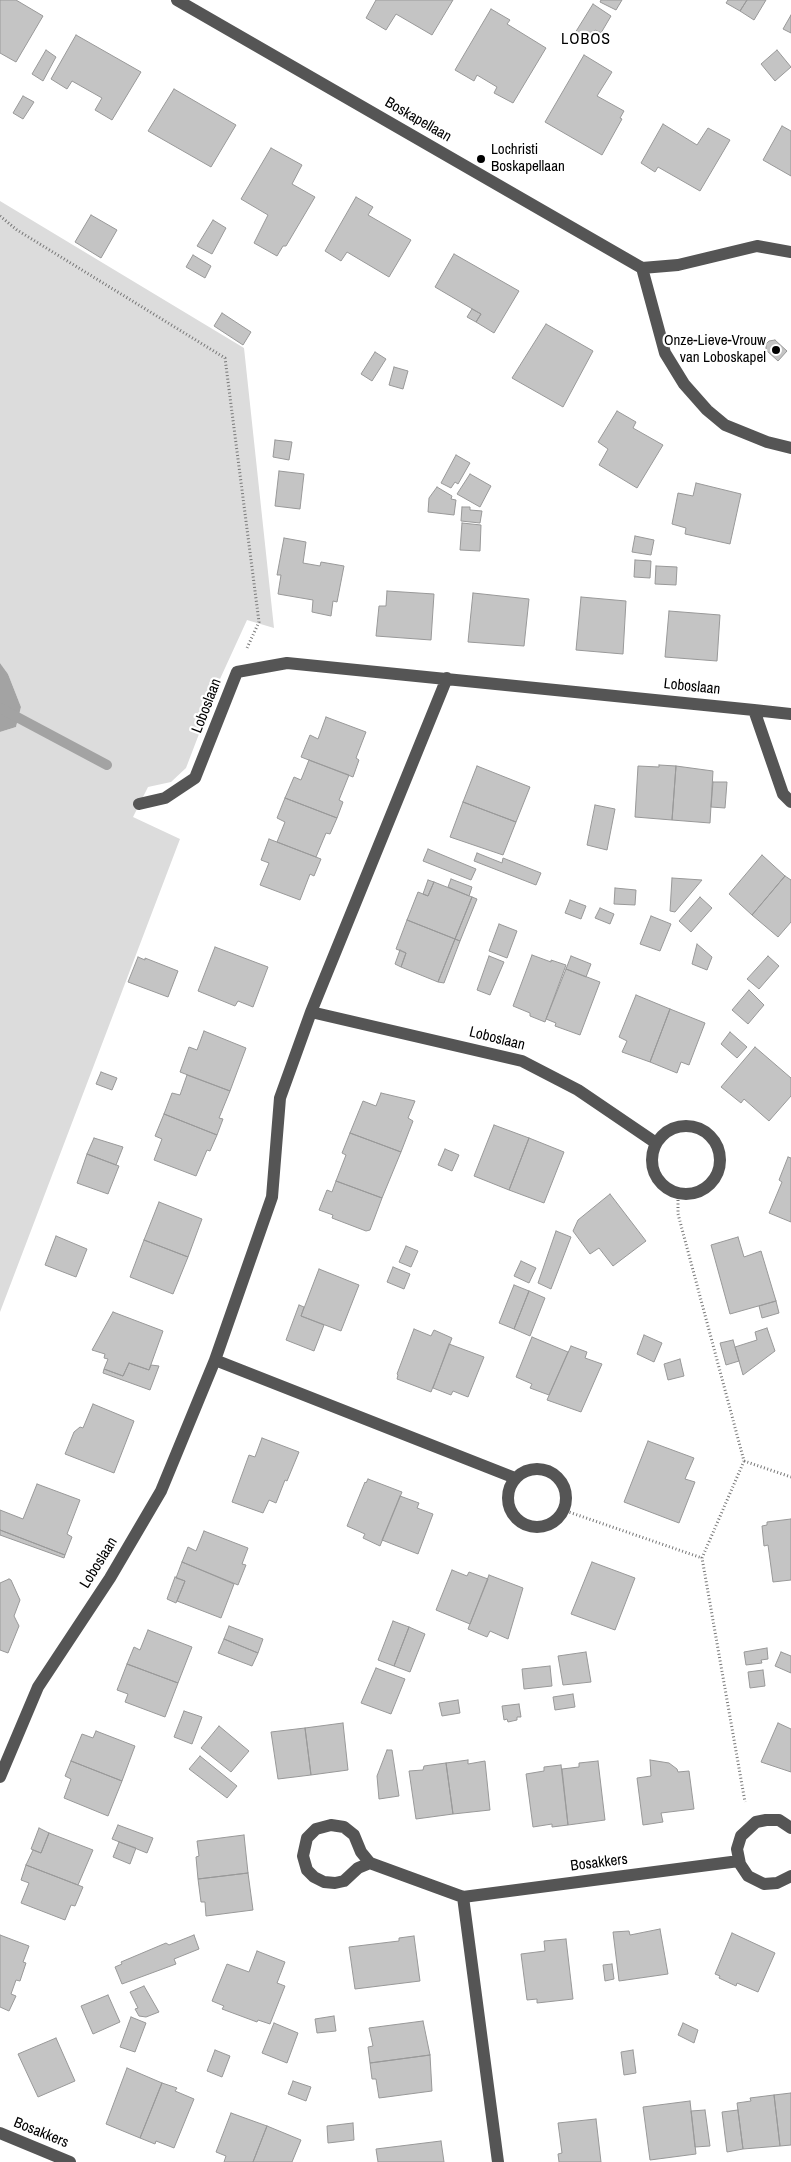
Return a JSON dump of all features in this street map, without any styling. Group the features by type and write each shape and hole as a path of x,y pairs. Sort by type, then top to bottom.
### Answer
{"street":[{"name":"Boskapellaan","path":"177,0 642,268"},
{"path":"791,252 757,246 678,265 642,268 665,353 690,390 707,410 725,426 767,442 791,448"},
{"name":"Loboslaan","path":"139,804 165,798 195,778 237,672 287,663 791,714"},
{"name":"Loboslaan","path":"0,1777 38,1687 110,1578 162,1491 215,1360 272,1197 280,1098 312,1012 447,678"},
{"path":"754,710 783,794 791,802"},
{"name":"Loboslaan","path":"312,1012 522,1061 578,1090 656,1143"},
{"path":"683,1126 696,1128 708,1134 715,1143 720,1162 718,1172 710,1184 696,1192 678,1193 663,1186 654,1173 652,1161 656,1143 673,1128 683,1126"},
{"path":"215,1360 515,1478"},
{"path":"535,1469 544,1469 555,1476 562,1484 566,1498 563,1510 554,1522 538,1527 527,1526 514,1517 508,1505 508,1493 515,1478 521,1473 535,1469"},
{"path":"791,1828 779,1820 756,1822 741,1836 737,1849 739,1861 748,1876 764,1884 777,1883 791,1876"},
{"path":"331,1825 344,1827 354,1835 361,1852 370,1864 358,1868 344,1881 324,1882 314,1877 307,1870 302,1856 303,1848 308,1838 316,1829 331,1825"},
{"name":"Bosakkers","path":"370,1864 463,1897 739,1861"},
{"path":"463,1897 498,2162"},
{"name":"Bosakkers","path":"0,2133 70,2162"}],"path":[{"path":"0,216 17,230 225,358 259,622 237,672"},
{"path":"678,1193 678,1214 744,1461 702,1558 748,1828"},
{"path":"744,1461 791,1476"},
{"path":"563,1510 702,1558"}],"shaded area":[{"path":"0,201 244,348 274,628 247,620 220,679 186,768 171,782 148,787 133,817 180,839 0,1312 0,732 16,727 21,707 8,674 0,663"},
{"path":"0,663 8,674 21,707 16,727 0,732"}],"building":[{"path":"0,0 16,0 43,16 16,62 0,53"},
{"path":"376,0 453,0 432,35 396,14 386,30 366,18"},
{"path":"601,0 622,0 616,10 600,2"},
{"path":"728,0 747,0 740,11 726,3"},
{"path":"747,0 766,0 754,20 740,11"},
{"path":"593,4 611,16 601,33 595,30 590,38 581,32 579,35 575,33"},
{"path":"491,9 510,20 507,24 546,48 513,103 494,93 497,87 477,75 474,81 455,70"},
{"path":"791,15 791,33 783,29"},
{"path":"76,35 141,72 112,120 95,110 102,98 72,81 67,89 51,79"},
{"path":"46,50 56,57 43,81 32,74"},
{"path":"777,50 791,67 775,81 761,64"},
{"path":"584,55 612,72 597,96 624,111 620,118 622,119 602,155 545,122"},
{"path":"174,89 236,125 211,167 148,131"},
{"path":"23,96 34,102 23,119 13,113"},
{"path":"663,124 697,145 708,128 730,140 700,191 658,167 655,172 641,163"},
{"path":"782,126 791,131 791,176 763,160"},
{"path":"271,148 302,165 292,184 315,197 286,246 283,246 277,256 254,243 268,215 241,199"},
{"path":"356,197 373,207 368,215 411,240 389,277 347,252 341,261 325,251"},
{"path":"91,215 117,230 101,258 75,242"},
{"path":"213,220 226,228 212,254 197,246"},
{"path":"454,254 519,291 494,333 476,322 481,314 435,287"},
{"path":"193,255 211,266 205,278 186,267"},
{"path":"472,309 481,314 476,322 467,317"},
{"path":"222,313 251,332 243,345 214,326"},
{"path":"546,324 593,351 563,407 512,378"},
{"name":"Onze-Lieve-Vrouw van Loboskapel","path":"775,340 787,351 778,361 766,350 766,344 769,341"},
{"path":"375,352 386,359 372,381 361,374"},
{"path":"394,367 408,371 403,389 389,385"},
{"path":"617,411 636,422 633,428 663,445 637,488 599,465 608,449 598,442"},
{"path":"275,440 292,442 289,460 273,457"},
{"path":"456,455 470,463 458,484 455,482 451,488 441,483"},
{"path":"279,471 304,474 300,509 275,506"},
{"path":"470,474 491,486 480,507 457,494"},
{"path":"696,483 741,494 730,544 685,534 686,528 672,524 678,493 693,496"},
{"path":"437,487 452,496 451,499 456,500 454,515 428,512 429,498"},
{"path":"462,507 470,507 470,510 482,511 480,523 461,521"},
{"path":"462,523 481,525 480,551 460,550"},
{"path":"635,536 654,540 651,555 632,552"},
{"path":"284,538 306,542 303,563 320,566 321,562 344,566 337,602 333,601 331,616 312,612 313,600 278,594 281,575 277,575"},
{"path":"635,560 651,561 650,578 634,577"},
{"path":"656,566 677,567 676,585 655,584"},
{"path":"387,591 434,594 431,640 376,636 379,606 386,606"},
{"path":"473,593 529,599 524,646 468,642"},
{"path":"581,597 626,601 623,654 576,650"},
{"path":"669,611 720,615 717,661 665,657"},
{"path":"326,717 366,732 356,758 359,760 353,777 301,757 310,735 318,739"},
{"path":"309,760 349,775 339,800 343,802 337,818 285,798 294,777 301,780"},
{"path":"659,765 676,766 672,820 635,817 638,766 659,767"},
{"path":"477,766 530,787 516,822 463,802"},
{"path":"676,766 713,771 710,823 672,820"},
{"path":"713,782 727,782 725,808 711,807"},
{"path":"285,798 337,818 330,834 326,833 316,857 277,842 285,822 277,818"},
{"path":"463,802 516,822 503,855 450,837"},
{"path":"595,805 615,809 607,850 587,845"},
{"path":"269,839 321,859 314,876 310,874 300,900 260,885 269,863 261,860"},
{"path":"428,849 476,869 471,880 423,861"},
{"path":"477,853 502,863 503,858 541,873 536,885 474,861"},
{"path":"762,855 785,876 752,915 729,894"},
{"path":"785,876 791,880 791,922 778,937 752,915"},
{"path":"672,878 702,880 675,912 670,911"},
{"path":"451,879 472,887 469,896 448,887"},
{"path":"428,880 434,882 428,896 423,894"},
{"path":"434,882 472,897 455,939 407,920 418,892 428,896"},
{"path":"615,888 636,890 635,905 614,904"},
{"path":"472,897 477,899 460,941 455,939"},
{"path":"700,897 712,908 691,932 679,921"},
{"path":"570,900 586,906 581,919 565,913"},
{"path":"600,908 614,914 610,924 595,918"},
{"path":"651,916 671,924 660,951 640,944"},
{"path":"407,920 455,939 438,982 401,967 406,953 396,949"},
{"path":"499,924 517,931 507,958 489,951"},
{"path":"455,939 460,941 444,983 438,982"},
{"path":"697,944 712,957 707,970 692,964"},
{"path":"215,947 268,967 253,1007 238,1001 235,1006 198,991"},
{"path":"400,950 406,953 401,967 395,964"},
{"path":"532,955 566,965 545,1022 513,1006"},
{"path":"489,956 504,962 490,995 477,990"},
{"path":"571,956 591,964 586,977 566,969"},
{"path":"768,956 779,966 759,989 747,979"},
{"path":"138,957 178,971 168,997 128,982"},
{"path":"566,969 600,982 580,1035 555,1026 556,1023 546,1019"},
{"path":"749,990 764,1005 748,1024 732,1010"},
{"path":"636,995 670,1009 650,1062 622,1052 627,1041 619,1037"},
{"path":"670,1009 705,1023 689,1065 681,1062 677,1073 650,1062"},
{"path":"204,1031 246,1048 230,1091 180,1072 189,1047 197,1050"},
{"path":"730,1032 747,1047 737,1058 721,1044"},
{"path":"755,1047 791,1078 791,1096 769,1121 744,1099 741,1103 721,1087"},
{"path":"101,1072 117,1078 112,1090 96,1084"},
{"path":"187,1075 230,1091 219,1118 223,1119 217,1135 164,1114 172,1093 180,1095"},
{"path":"381,1093 415,1101 408,1118 413,1121 401,1152 350,1133 363,1101 376,1106"},
{"path":"164,1114 217,1135 210,1151 207,1150 196,1176 154,1160 162,1139 155,1136"},
{"path":"494,1125 529,1138 509,1190 474,1176"},
{"path":"350,1133 401,1152 382,1198 336,1181 346,1155 342,1153"},
{"path":"94,1138 123,1147 116,1165 87,1154"},
{"path":"529,1138 564,1152 544,1203 509,1190"},
{"path":"445,1149 459,1155 452,1171 438,1165"},
{"path":"87,1154 119,1166 108,1194 77,1183"},
{"path":"788,1157 791,1158 791,1222 769,1213 782,1182 779,1180"},
{"path":"336,1181 382,1198 370,1230 366,1231 332,1218 333,1215 319,1210 327,1190 332,1192"},
{"path":"610,1194 646,1241 613,1266 599,1248 590,1254 573,1231 578,1220"},
{"path":"159,1202 202,1219 188,1257 144,1240"},
{"path":"556,1231 571,1237 551,1289 538,1283"},
{"path":"56,1236 87,1249 76,1277 45,1265"},
{"path":"738,1237 744,1257 761,1251 776,1301 730,1314 711,1245"},
{"path":"144,1240 188,1257 173,1294 130,1277"},
{"path":"406,1246 418,1251 411,1267 399,1262"},
{"path":"521,1261 536,1268 529,1283 514,1276"},
{"path":"393,1267 410,1274 404,1289 387,1282"},
{"path":"319,1269 359,1285 341,1331 301,1316"},
{"path":"514,1285 529,1291 514,1329 499,1323"},
{"path":"529,1291 545,1298 530,1336 514,1329"},
{"path":"776,1301 779,1313 762,1318 759,1306"},
{"path":"299,1305 304,1307 301,1316 324,1325 314,1351 286,1340"},
{"path":"113,1312 163,1331 149,1370 129,1363 123,1376 104,1369 108,1359 104,1358 105,1354 92,1350"},
{"path":"767,1328 775,1351 743,1375 735,1347 757,1340 755,1332"},
{"path":"414,1329 431,1336 434,1330 452,1338 431,1392 397,1379 397,1374"},
{"path":"644,1335 662,1343 654,1362 637,1354"},
{"path":"532,1337 568,1352 549,1395 530,1388 532,1384 516,1377"},
{"path":"733,1340 739,1361 726,1365 720,1343"},
{"path":"449,1344 484,1357 468,1397 453,1391 451,1395 433,1388"},
{"path":"571,1346 587,1352 585,1358 602,1364 581,1412 547,1400"},
{"path":"680,1359 684,1376 668,1380 664,1364"},
{"path":"129,1363 149,1370 151,1365 159,1366 150,1390 103,1373 104,1369 123,1376"},
{"path":"93,1404 134,1421 114,1473 65,1454 74,1432 80,1427 83,1428"},
{"path":"262,1438 299,1452 276,1503 269,1500 263,1513 232,1502 249,1455 255,1457"},
{"path":"648,1441 694,1458 685,1479 695,1482 679,1523 624,1502"},
{"path":"368,1479 402,1492 380,1546 363,1538 365,1534 347,1526 365,1482"},
{"path":"37,1484 80,1500 67,1534 72,1537 65,1555 0,1530 0,1510 23,1519"},
{"path":"400,1496 419,1503 417,1508 433,1514 418,1554 382,1540"},
{"path":"791,1519 791,1580 773,1582 768,1545 764,1546 762,1526 767,1525 767,1522"},
{"path":"0,1530 65,1555 64,1558 0,1535"},
{"path":"204,1531 248,1548 242,1564 246,1565 238,1585 182,1562 188,1547 196,1551"},
{"path":"182,1562 234,1584 221,1618 177,1601 185,1581 176,1578"},
{"path":"592,1562 635,1578 615,1630 571,1614"},
{"path":"452,1570 467,1576 469,1572 488,1579 470,1624 436,1610"},
{"path":"489,1575 523,1588 508,1639 490,1631 487,1637 468,1629"},
{"path":"175,1577 185,1581 176,1603 167,1599"},
{"path":"9,1579 20,1600 14,1616 19,1626 8,1653 0,1650 0,1583"},
{"path":"393,1621 409,1627 394,1666 378,1660"},
{"path":"229,1626 263,1639 258,1653 224,1639"},
{"path":"409,1627 425,1634 410,1672 394,1666"},
{"path":"148,1630 192,1647 178,1683 127,1664 134,1647 140,1650"},
{"path":"224,1639 258,1653 252,1666 218,1653"},
{"path":"767,1648 768,1659 761,1660 762,1663 746,1665 744,1652"},
{"path":"586,1652 591,1682 563,1685 558,1656"},
{"path":"781,1652 791,1656 791,1673 775,1666"},
{"path":"127,1664 178,1683 165,1717 125,1702 128,1694 117,1690"},
{"path":"550,1666 552,1686 524,1689 522,1669"},
{"path":"376,1668 405,1679 391,1714 361,1703"},
{"path":"763,1670 765,1686 750,1688 748,1672"},
{"path":"573,1694 575,1707 555,1710 553,1697"},
{"path":"458,1700 460,1713 442,1716 439,1703"},
{"path":"519,1704 521,1717 508,1722 507,1719 504,1720 502,1706"},
{"path":"184,1711 202,1717 192,1744 174,1737"},
{"path":"343,1723 348,1770 311,1775 305,1728"},
{"path":"778,1723 791,1729 791,1772 761,1762"},
{"path":"219,1726 249,1751 231,1772 201,1748"},
{"path":"305,1728 311,1775 278,1779 271,1732"},
{"path":"96,1731 135,1746 122,1781 71,1761 82,1734 93,1738"},
{"path":"387,1750 392,1750 399,1796 379,1799 377,1776"},
{"path":"200,1756 237,1786 227,1798 189,1769"},
{"path":"468,1760 468,1764 485,1761 490,1810 453,1814 446,1763"},
{"path":"650,1760 669,1763 678,1772 689,1771 694,1809 661,1813 663,1822 643,1825 637,1778 651,1776"},
{"path":"71,1761 122,1781 108,1816 64,1798 71,1779 65,1776"},
{"path":"598,1761 605,1820 568,1825 562,1769 579,1767 579,1763"},
{"path":"446,1763 453,1814 416,1819 409,1771 423,1770 424,1766"},
{"path":"561,1765 568,1825 552,1827 552,1824 533,1827 526,1774 544,1771 544,1767"},
{"path":"118,1825 153,1838 147,1853 112,1839"},
{"path":"39,1828 49,1833 41,1853 31,1849"},
{"path":"49,1833 93,1850 78,1885 26,1865 33,1850 41,1853"},
{"path":"244,1835 248,1873 198,1879 196,1857 199,1856 197,1841"},
{"path":"119,1842 136,1848 130,1864 113,1857"},
{"path":"26,1865 83,1887 75,1906 71,1905 65,1920 21,1903 29,1883 21,1880"},
{"path":"248,1873 253,1910 206,1916 205,1902 201,1902 198,1879"},
{"path":"660,1929 668,1974 619,1981 613,1932 629,1931 630,1935"},
{"path":"732,1933 775,1953 758,1992 737,1983 736,1986 715,1974"},
{"path":"0,1935 29,1946 23,1962 26,1963 20,1981 16,1980 11,1994 16,1996 9,2011 0,2007"},
{"path":"194,1935 199,1949 174,1959 176,1964 122,1984 115,1967 122,1964 121,1962 166,1943 169,1945"},
{"path":"414,1936 420,1981 355,1989 349,1947 399,1941 399,1938"},
{"path":"566,1939 573,1999 537,2003 537,1999 527,2000 521,1954 545,1951 544,1941"},
{"path":"257,1951 285,1962 277,1983 285,1986 270,2024 258,2020 257,2022 222,2009 224,2006 212,2001 227,1964 249,1972"},
{"path":"612,1964 614,1979 605,1981 603,1965"},
{"path":"144,1986 159,2012 146,2017 139,2016 135,2009 138,2008 130,1992"},
{"path":"108,1995 120,2022 93,2034 81,2006"},
{"path":"334,2016 336,2031 317,2033 315,2019"},
{"path":"131,2017 146,2023 135,2052 120,2047"},
{"path":"423,2021 430,2055 370,2063 368,2047 373,2046 369,2028"},
{"path":"274,2023 298,2033 287,2063 262,2053"},
{"path":"683,2023 698,2030 694,2043 678,2035"},
{"path":"56,2038 75,2081 38,2097 18,2054"},
{"path":"215,2050 230,2056 222,2077 207,2071"},
{"path":"633,2050 636,2073 624,2075 621,2052"},
{"path":"430,2055 432,2091 379,2098 376,2079 372,2079 370,2063"},
{"path":"127,2068 162,2083 140,2138 106,2124"},
{"path":"293,2081 311,2087 306,2101 288,2094"},
{"path":"162,2083 177,2088 175,2091 194,2099 174,2148 156,2141 155,2144 140,2138"},
{"path":"791,2093 791,2145 780,2146 774,2095"},
{"path":"774,2095 780,2146 743,2149 737,2103 751,2101 750,2098"},
{"path":"690,2101 696,2154 650,2160 643,2107"},
{"path":"705,2110 710,2146 695,2147 691,2111"},
{"path":"738,2110 743,2149 727,2152 722,2112"},
{"path":"231,2113 267,2126 253,2162 224,2162 226,2156 216,2152"},
{"path":"596,2119 601,2162 559,2162 558,2154 562,2153 558,2123"},
{"path":"353,2123 354,2140 328,2143 327,2126"},
{"path":"267,2126 301,2140 292,2162 253,2162"},
{"path":"441,2141 444,2162 378,2162 376,2149"}],"waterway":[{"path":"0,708 107,765"}],"place":[{"name":"Lochristi Boskapellaan","path":"481,159"},
{"name":"Onze-Lieve-Vrouw van Loboskapel","path":"776,350"}],"district":[{"name":"LOBOS","path":"586,40"}]}
